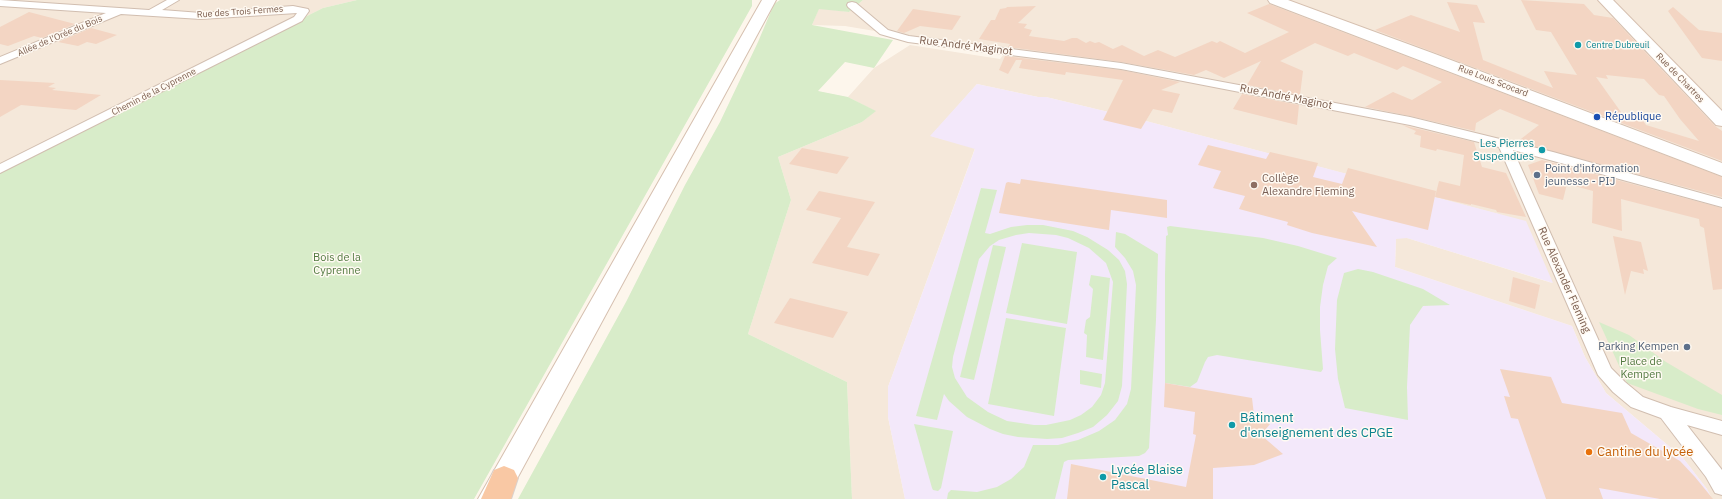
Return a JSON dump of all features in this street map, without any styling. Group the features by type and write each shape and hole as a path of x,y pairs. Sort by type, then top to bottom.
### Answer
{"main road":[{"path":"497,492 769,0"},
{"name":"Rue Louis Scocard","path":"1275,0 1718,167"},
{"name":"Rue de Chartres","path":"1605,0 1722,121"}],"street":[{"path":"152,12 174,0"},
{"name":"Rue des Trois Fermes","path":"1,3 216,16 293,9 304,11"},
{"name":"Rue André Maginot","path":"852,5 884,32 908,39 1121,66 1410,121 1504,144 1722,203"},
{"name":"Allée de l'Orée du Bois","path":"0,61 120,11"},
{"name":"Chemin de la Cyprenne","path":"0,169 298,19 304,11"},
{"name":"Rue Alexander Fleming","path":"1504,144 1604,371 1619,387 1637,402 1667,414 1713,472 1722,487"},
{"path":"1667,414 1722,428"}],"shaded area":[{"path":"0,0 357,0 323,8 0,169"},
{"path":"863,0 1722,0 1722,499 1712,499 1707,489 1683,458 1606,393 1585,357 1572,326 1395,267 1396,238 1407,238 1552,283 1498,214 1146,121 1046,97 1038,97 977,84 931,136 975,148 888,387 888,417 905,499 852,499 847,382 748,334 791,200 778,157 862,122 875,111 848,97 874,68 910,45 1000,59 1006,52 845,26 812,25 819,8 849,12"},
{"path":"977,84 1038,97 1046,97 1146,121 1526,221 1553,283 1407,238 1396,239 1395,267 1572,326 1585,357 1606,393 1683,458 1707,489 1712,499 905,499 888,417 888,387 975,149 930,136"}],"green space":[{"name":"Bois de la Cyprenne","path":"357,0 752,0 752,6 474,499 0,499 0,169 323,8"},
{"path":"780,0 863,0 849,12 819,9 812,25 893,40 874,68 845,62 818,91 848,97 876,111 862,122 778,157 791,200 748,334 847,382 852,499 518,499 626,302 685,185 720,122 758,42 774,4"},
{"path":"981,188 997,190 985,233 990,234 1011,227 1027,225 1043,225 1073,231 1087,237 1108,250 1119,260 1125,271 1127,284 1122,386 1118,401 1107,415 1093,427 1062,438 1047,439 1018,437 1003,434 967,417 949,401 944,394 937,420 916,416","holes":["1029,233 1056,235 1068,238 1089,248 1106,263 1113,282 1105,383 1101,395 1092,407 1081,415 1070,420 1046,425 1034,425 1007,421 988,412 967,397 955,378 952,367 953,357 979,259 990,246 999,240"]},
{"path":"1170,226 1263,238 1298,246 1337,258 1328,266 1323,285 1320,307 1323,369 1321,372 1217,355 1208,357 1197,382 1190,387 1165,383 1166,236 1168,235 1167,227"},
{"path":"1116,232 1125,234 1158,254 1149,448 1145,453 1139,456 1068,460 1064,462 1055,499 947,499 948,493 951,490 977,492 997,487 1011,479 1024,467 1033,445 1058,445 1078,440 1099,431 1115,420 1127,404 1131,389 1136,285 1133,271 1125,258 1115,247"},
{"path":"1022,243 1077,252 1067,324 1006,313"},
{"path":"993,245 1006,247 974,380 960,377"},
{"path":"1358,269 1373,272 1423,289 1450,305 1423,306 1410,325 1407,387 1408,420 1345,408 1338,379 1335,349 1337,300 1344,273"},
{"path":"1091,275 1110,278 1103,360 1086,357 1087,335 1084,333 1086,320 1090,317 1093,289 1089,285"},
{"path":"1006,318 1066,328 1054,416 988,404"},
{"name":"Place de Kempen","path":"1599,322 1629,335 1666,362 1722,395 1722,415 1698,409 1627,383"},
{"path":"1080,370 1102,374 1101,388 1080,384"},
{"path":"914,424 953,431 941,488 938,491 933,490 932,488"}],"building":[{"path":"1521,0 1584,4 1594,15 1613,18 1715,126 1722,131 1722,161 1375,30 1411,15 1460,32 1447,2 1477,5 1485,23 1473,22 1483,60 1553,88 1544,71 1577,75 1551,32 1536,30","holes":["1606,75 1644,79 1659,95 1664,96 1680,119 1699,141 1646,125 1640,117 1623,115 1596,77 1608,79"]},
{"path":"1269,4 1722,177 1722,197 1517,142 1539,125 1500,109 1476,123 1475,131 1365,107 1393,92 1412,100 1442,82 1403,66 1397,70 1354,53 1348,56 1315,43 1280,61 1303,71 1300,95 1247,85 1261,61 1224,78 1206,70 1194,75 1121,62 1008,47 1010,44 979,39 991,20 995,20 1000,9 1007,7 1036,6 1018,23 1027,24 1024,28 1032,30 1029,36 1064,41 1077,38 1086,43 1090,41 1095,43 1099,42 1113,49 1122,45 1144,56 1158,50 1175,57 1212,41 1217,43 1220,41 1245,53 1289,32 1247,13"},
{"path":"1673,7 1699,30 1722,33 1722,61 1702,58 1668,11"},
{"path":"913,9 961,16 952,30 920,26 904,33 897,31"},
{"path":"29,12 75,24 42,38 34,36 8,46 0,44 0,27"},
{"path":"91,28 117,35 96,44 87,42 78,46 58,42"},
{"path":"1005,56 1121,70 1180,82 1161,90 1180,94 1172,113 1153,109 1141,129 1103,120 1123,80 1066,72 1065,75 1019,68 1022,60 1016,60 1008,74 999,70"},
{"path":"0,80 55,83 48,87 56,88 52,90 101,95 76,110 21,105 0,117"},
{"path":"1242,94 1299,105 1297,125 1233,109"},
{"path":"1402,125 1474,142 1482,167 1506,173 1526,217 1497,212 1496,210 1435,197 1439,181 1460,186 1464,155 1420,147 1421,136 1414,134 1416,131"},
{"path":"1208,145 1266,159 1270,152 1318,163 1313,177 1342,184 1348,168 1436,191 1428,230 1352,211 1377,247 1312,233 1287,225 1288,222 1239,209 1245,196 1213,188 1221,171 1198,165"},
{"path":"802,148 849,157 837,174 789,164"},
{"path":"1542,160 1722,208 1722,289 1713,290 1704,228 1700,226 1699,219 1621,199 1622,231 1592,223 1593,191 1567,184 1563,200 1539,194 1528,165"},
{"path":"1021,179 1167,200 1167,218 1111,210 1109,230 999,213 1006,183 1020,184"},
{"path":"819,191 875,202 847,247 880,254 868,276 812,263 841,218 806,210"},
{"path":"1613,236 1641,242 1648,271 1643,269 1644,274 1631,271 1625,295"},
{"path":"1513,277 1540,285 1535,309 1509,301"},
{"path":"790,298 848,312 833,338 774,323"},
{"name":"Cantine du lycée","path":"1500,369 1551,377 1562,403 1622,413 1631,433 1680,461 1713,499 1660,499 1599,488 1603,499 1546,499 1518,419 1511,418 1504,396 1510,397"},
{"name":"Bâtiment d'enseignement des CPGE","path":"1165,383 1252,398 1254,415 1270,424 1261,435 1283,454 1254,465 1213,468 1213,499 1067,499 1071,464 1186,487 1196,435 1193,434 1195,412 1164,407"}],"place":[{"name":"Centre Dubreuil","path":"1578,45"},
{"name":"République","path":"1597,117"},
{"name":"Les Pierres Suspendues","path":"1542,150"},
{"name":"Point d'information jeunesse - PIJ","path":"1537,175"},
{"name":"Collège Alexandre Fleming","path":"1254,185"},
{"name":"Parking Kempen","path":"1687,347"},
{"name":"Bâtiment d'enseignement des CPGE","path":"1232,425"},
{"name":"Cantine du lycée","path":"1589,452"},
{"name":"Lycée Blaise Pascal","path":"1103,477"}]}
